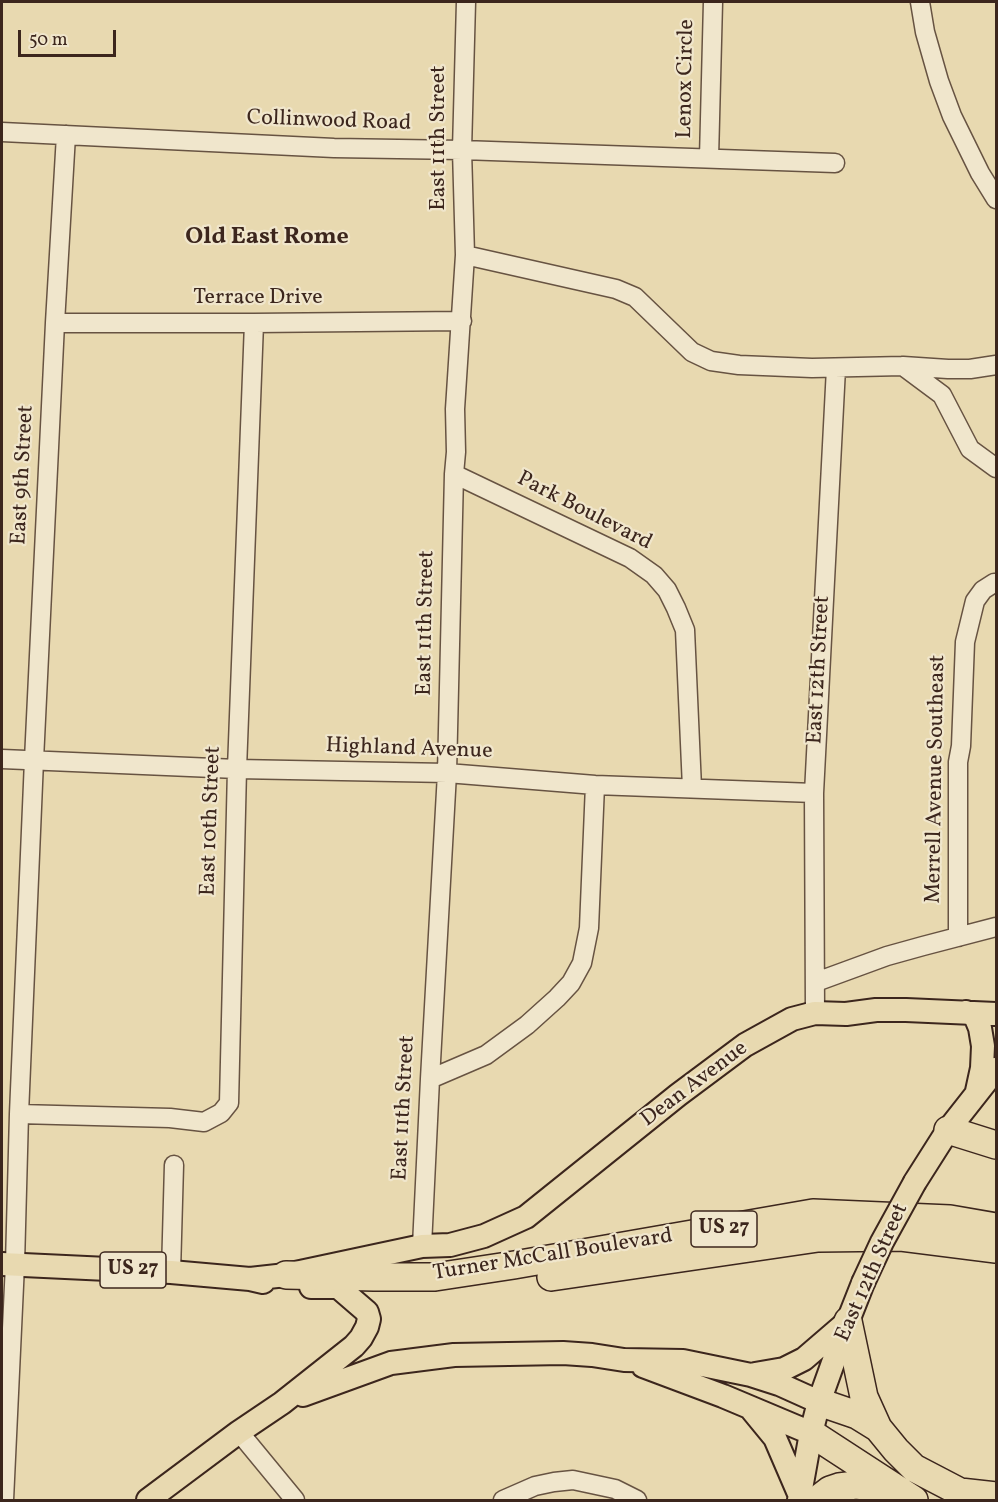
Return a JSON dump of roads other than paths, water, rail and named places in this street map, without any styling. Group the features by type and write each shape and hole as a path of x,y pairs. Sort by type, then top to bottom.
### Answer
{"highway":[{"path":"948,1130 996,1145"},
{"name":"Turner McCall Boulevard","path":"286,1275 435,1277 813,1214 950,1219 996,1227"},
{"path":"901,1237 996,1268"},
{"name":"Turner McCall Boulevard","path":"338,1287 447,1292 818,1238 901,1237 996,1249"},
{"path":"848,1321 864,1397 878,1428 896,1450 914,1468 960,1492 996,1496"},
{"path":"819,1402 857,1415 878,1428"},
{"path":"811,1433 905,1495"},
{"path":"806,1499 839,1487 856,1485 905,1495"}],"main road":[{"name":"Dean Avenue","path":"286,1275 422,1246 450,1245 484,1236 526,1217 678,1095 745,1045 792,1019 815,1012 846,1014 876,1010 996,1014"},
{"path":"966,1012 975,1016 984,1046 977,1093"},
{"name":"East 12th Street","path":"806,1499 811,1433 819,1402 863,1283 882,1242 915,1182 948,1130 996,1069"},
{"name":"Turner McCall Boulevard","path":"8,1264 171,1272 250,1279 282,1286 338,1287"},
{"name":"Turner McCall Boulevard","path":"250,1279 286,1275"},
{"path":"148,1500 238,1432 282,1403 354,1346 368,1327 369,1319 367,1312 338,1287"},
{"path":"751,1375 784,1369 804,1359 848,1321"},
{"path":"282,1403 391,1363 454,1355 563,1353 592,1354 624,1360 684,1361 751,1375 779,1384 819,1402"},
{"path":"624,1360 811,1433"},
{"path":"749,1407 775,1438 806,1499"}],"street":[{"name":"East 11th Street","path":"422,1246 447,773 456,452 455,409 465,255 462,150 466,2"},
{"name":"Lenox Circle","path":"709,158 713,2"},
{"path":"920,2 925,32 952,116 980,173 996,199"},
{"name":"Collinwood Road","path":"2,132 334,148 462,150 835,163"},
{"name":"East 9th Street","path":"4,1500 8,1264 19,1114 34,760 66,135"},
{"path":"465,255 616,289 635,297 692,352 711,361 739,365 836,368 903,366 970,369 996,365"},
{"name":"Terrace Drive","path":"55,323 462,321"},
{"name":"East 10th Street","path":"19,1114 170,1118 204,1122 221,1113 229,1103 237,769 254,323"},
{"path":"903,366 942,395 970,449 996,468"},
{"name":"East 12th Street","path":"815,1012 814,793 836,368"},
{"name":"Park Boulevard","path":"454,474 630,558 654,575 667,590 685,630 692,788"},
{"name":"Merrell Avenue Southeast","path":"958,937 958,762 961,746 965,642 975,601 990,587"},
{"name":"Highland Avenue","path":"2,759 237,769 447,773 595,785 814,793"},
{"path":"430,1079 486,1055 527,1025 571,983 582,963 589,928 595,785"},
{"path":"816,982 887,956 996,927"},
{"path":"171,1272 174,1165"},
{"path":"238,1432 295,1500"},
{"path":"503,1500 535,1486 573,1480 615,1489 637,1500"}],"district":[{"name":"Old East Rome","path":"267,239"}]}
